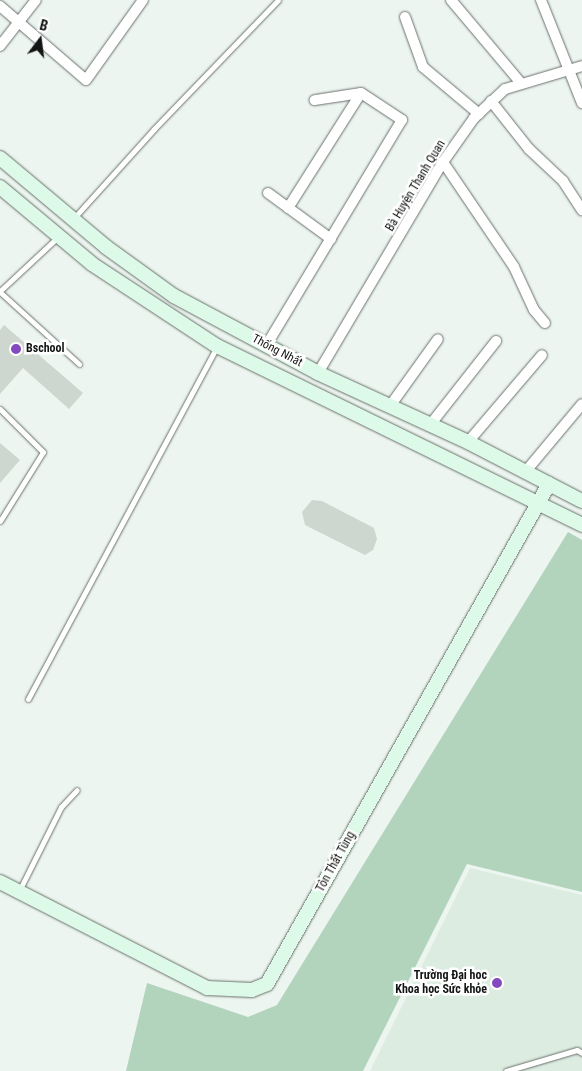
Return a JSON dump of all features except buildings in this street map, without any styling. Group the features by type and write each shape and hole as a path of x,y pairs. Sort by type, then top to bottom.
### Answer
{"main road":[{"name":"Thống Nhất","path":"0,158 73,220 174,296 318,373 468,442 582,501"},
{"name":"Thống Nhất","path":"0,187 92,264 217,346 582,525"},
{"name":"Tôn Thất Tùng","path":"0,882 207,988 252,990 268,984 549,484"}],"street":[{"path":"0,46 36,0"},
{"path":"0,6 86,80 144,0"},
{"path":"451,0 520,82"},
{"path":"541,0 582,103"},
{"path":"405,17 422,67 479,114"},
{"name":"Bà Huyện Thanh Quan","path":"318,373 443,162 479,114 505,89 520,82 582,66"},
{"path":"288,208 361,93"},
{"path":"266,346 402,120 361,93 315,100"},
{"path":"491,101 529,149 563,181 582,210"},
{"path":"443,162 514,267 534,310 544,323"},
{"path":"268,193 331,239"},
{"path":"390,406 438,339"},
{"path":"430,425 496,341"},
{"path":"468,442 542,355"},
{"path":"526,471 582,404"}],"lane":[{"path":"73,220 154,129 278,0"},
{"path":"58,237 0,292 79,364"},
{"path":"28,700 217,346"},
{"path":"0,409 43,452 0,521"},
{"path":"19,892 61,807 77,790"},
{"path":"506,1071 577,1050 582,1054"}],"shaded area":[{"name":"Trường Đại học Khoa học Sức khỏe","path":"470,868 582,895 582,1071 370,1071"}],"green space":[{"path":"568,532 582,540 582,892 467,864 363,1071 126,1071 147,983 248,1017 277,1005"}],"place":[{"name":"Bschool","path":"16,349"},
{"name":"Trường Đại học Khoa học Sức khỏe","path":"497,983"}]}
